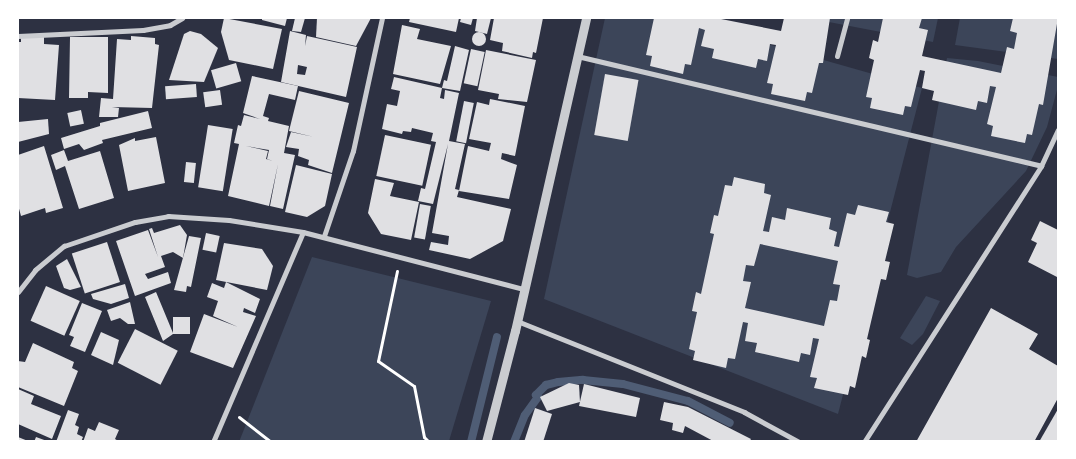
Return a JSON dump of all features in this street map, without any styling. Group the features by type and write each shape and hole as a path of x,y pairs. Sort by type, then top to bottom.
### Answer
{"street":[{"path":"18,36 143,30 170,25 182,18"},
{"path":"324,236 354,151 382,18"},
{"path":"486,442 517,321 586,18"},
{"path":"837,56 847,18"},
{"path":"577,56 1041,166"},
{"path":"864,442 1041,166 1058,130"},
{"path":"18,292 35,270 64,246 135,222 168,216 229,220 324,236 524,289"},
{"path":"213,442 303,232"},
{"path":"517,321 744,412 799,442"}],"path":[{"path":"400,256 378,361 414,386 424,437 429,442"},
{"path":"227,408 271,442"}],"shaded area":[{"path":"605,18 676,18 922,88 838,414 544,299"},
{"path":"808,18 938,18 933,42"},
{"path":"960,18 1058,18 1058,59 955,45"},
{"path":"947,58 978,61 1058,77 1058,86 1047,127 1026,171 956,247 941,272 917,278 907,275"},
{"path":"312,257 491,301 449,441 239,442"},
{"path":"926,296 940,301 923,334 912,345 900,338"}],"building":[{"path":"224,18 282,29 273,69 229,60 221,32"},
{"path":"262,18 287,18 285,26 262,20"},
{"path":"295,18 305,18 301,32 292,31"},
{"path":"317,18 371,18 356,46 316,37"},
{"path":"410,18 459,18 456,32 409,22"},
{"path":"461,18 473,18 471,25 460,22"},
{"path":"477,18 491,18 487,34 475,31"},
{"path":"494,18 543,18 536,53 533,52 532,58 502,51 503,43 490,40"},
{"path":"654,18 716,18 781,31 784,18 830,18 823,63 819,63 812,93 807,92 805,101 771,94 773,84 767,83 776,45 770,44 767,61 758,59 756,68 712,58 714,49 701,46 705,30 699,28 691,65 685,64 683,74 650,66 652,56 646,55"},
{"path":"883,18 922,18 919,28 928,30 922,56 1001,73 1007,47 1014,49 1017,33 1010,31 1013,18 1058,18 1043,105 1039,104 1032,135 1027,134 1025,143 991,136 993,126 987,124 996,87 990,86 987,103 978,101 976,110 932,100 934,91 922,88 925,71 920,70 911,107 905,106 903,115 870,108 872,98 866,97 874,60 869,58 873,40 878,42"},
{"path":"402,25 420,29 417,39 451,46 440,84 393,74"},
{"path":"190,31 201,34 218,48 204,82 169,80 184,34"},
{"path":"290,31 306,35 305,46 307,36 357,47 346,97 281,82","holes":["298,65 307,67 305,75 297,74"]},
{"path":"479,32 484,34 486,39 484,44 479,46 474,44 472,39 474,34"},
{"path":"21,36 44,37 44,44 59,45 55,100 18,98 18,42 21,42"},
{"path":"131,36 155,38 155,44 159,45 152,108 112,107 119,108 118,117 99,117 101,98 113,99 117,39 131,40"},
{"path":"70,37 108,37 108,93 88,92 88,98 69,98"},
{"path":"455,46 469,50 460,91 442,88 444,80 447,81"},
{"path":"471,49 485,52 477,86 464,83"},
{"path":"486,50 536,60 527,102 498,99 499,94 478,90"},
{"path":"236,63 241,81 216,88 211,70"},
{"path":"605,74 638,80 628,141 594,135"},
{"path":"252,76 298,86 295,100 269,94 263,116 269,118 268,121 289,126 284,153 295,155 283,209 270,206 278,164 269,206 228,196 239,144 234,143 238,125 241,126 244,115 260,119 243,113","holes":["246,146 269,150 267,159 273,161 266,159 268,151"]},
{"path":"394,77 442,88 440,98 444,99 445,90 459,93 449,141 465,144 455,189 459,190 457,197 511,209 503,241 470,259 429,250 431,242 448,245 449,236 432,233 448,144 433,204 418,201 421,188 425,189 436,142 431,141 433,133 412,128 411,132 403,131 402,134 382,129 387,104 397,106 400,91 391,89"},
{"path":"196,84 197,97 166,99 165,86"},
{"path":"220,90 222,105 205,107 203,92"},
{"path":"299,91 349,103 332,173 308,165 309,160 298,156 299,149 286,147 291,132 314,137 289,131"},
{"path":"490,99 525,106 515,156 502,153 501,159 517,165 509,199 459,191 468,146 489,151 491,143 469,139 477,102 489,105"},
{"path":"464,101 474,103 466,143 456,141"},
{"path":"81,110 84,124 70,127 67,113"},
{"path":"148,111 152,128 102,140 103,143 84,150 79,144 64,149 61,138 100,126 100,123"},
{"path":"48,119 49,134 18,142 18,122"},
{"path":"208,125 233,129 223,191 198,187"},
{"path":"385,135 431,145 422,186 376,176"},
{"path":"156,137 165,183 128,191 119,145 135,138 135,141"},
{"path":"44,146 63,208 46,213 45,208 21,216 18,205 18,155"},
{"path":"64,150 68,161 100,151 114,198 79,209 65,166 56,170 51,155"},
{"path":"186,162 196,163 194,183 184,182"},
{"path":"296,165 332,174 325,206 307,217 285,212"},
{"path":"734,177 765,184 764,193 771,195 763,231 769,232 772,217 785,220 787,208 831,218 829,229 837,232 834,246 839,247 847,213 855,215 858,205 889,212 886,222 894,224 885,261 890,262 886,280 881,279 867,339 870,340 866,358 862,356 855,388 850,386 848,395 814,388 817,378 810,377 819,339 813,338 810,355 801,353 799,362 755,352 757,343 745,341 748,323 743,322 735,359 728,358 726,368 693,360 695,351 689,349 697,312 692,311 696,292 701,294 714,234 710,233 714,215 718,216 725,185 732,186","holes":["760,244 838,261 833,284 840,285 837,301 830,300 824,326 745,308 751,282 743,281 746,265 754,266"]},
{"path":"375,179 394,183 390,196 419,202 411,240 381,234 368,213"},
{"path":"420,204 431,206 425,239 414,237"},
{"path":"1040,221 1058,230 1057,277 1028,262 1037,243 1031,240"},
{"path":"180,225 187,235 183,258 173,252 161,256 165,267 145,274 148,279 168,272 171,283 135,296 116,241 148,230 158,257 149,229 152,228 154,233"},
{"path":"206,233 220,236 216,253 202,250"},
{"path":"189,236 201,238 191,287 187,286 186,292 174,290"},
{"path":"107,242 120,282 85,293 72,253"},
{"path":"224,243 262,249 273,266 267,290 216,280"},
{"path":"67,259 81,287 70,290 64,288 56,266"},
{"path":"226,282 260,299 255,313 244,308 243,312 256,316 233,368 190,352 204,314 238,327 213,316 218,301 207,297 212,283 224,288"},
{"path":"125,284 129,298 111,304 93,299 91,294"},
{"path":"46,286 80,301 64,336 31,321"},
{"path":"156,292 173,333 173,317 190,317 190,334 173,334 163,341 145,297"},
{"path":"130,302 135,324 128,324 120,318 111,321 107,310"},
{"path":"82,303 102,311 85,352 70,346 74,337 69,335"},
{"path":"991,308 1038,334 1029,349 1058,366 1058,398 1034,442 916,442"},
{"path":"135,329 178,351 161,385 118,363"},
{"path":"101,332 119,340 113,365 91,355"},
{"path":"33,343 74,362 72,368 78,371 64,406 18,387 18,361 25,362"},
{"path":"569,383 579,385 580,402 547,411 540,397"},
{"path":"584,384 640,398 636,417 579,406"},
{"path":"18,389 34,396 31,404 61,416 52,439 18,424"},
{"path":"664,402 688,407 751,439 749,442 715,442 685,426 683,433 672,430 673,423 660,420"},
{"path":"535,408 552,414 543,442 524,442"},
{"path":"1058,409 1058,442 1039,442"},
{"path":"68,410 79,414 75,425 79,427 77,434 83,437 81,442 56,442"},
{"path":"99,422 119,430 115,439 120,442 83,442 88,428 95,431"},
{"path":"18,437 28,441 28,442 18,442"},
{"path":"36,437 47,441 47,442 34,442"}],"waterway":[{"path":"471,442 497,337"},
{"path":"514,442 525,415 538,397 536,395 546,385 558,382 583,380 623,384 688,401 730,423"}]}
